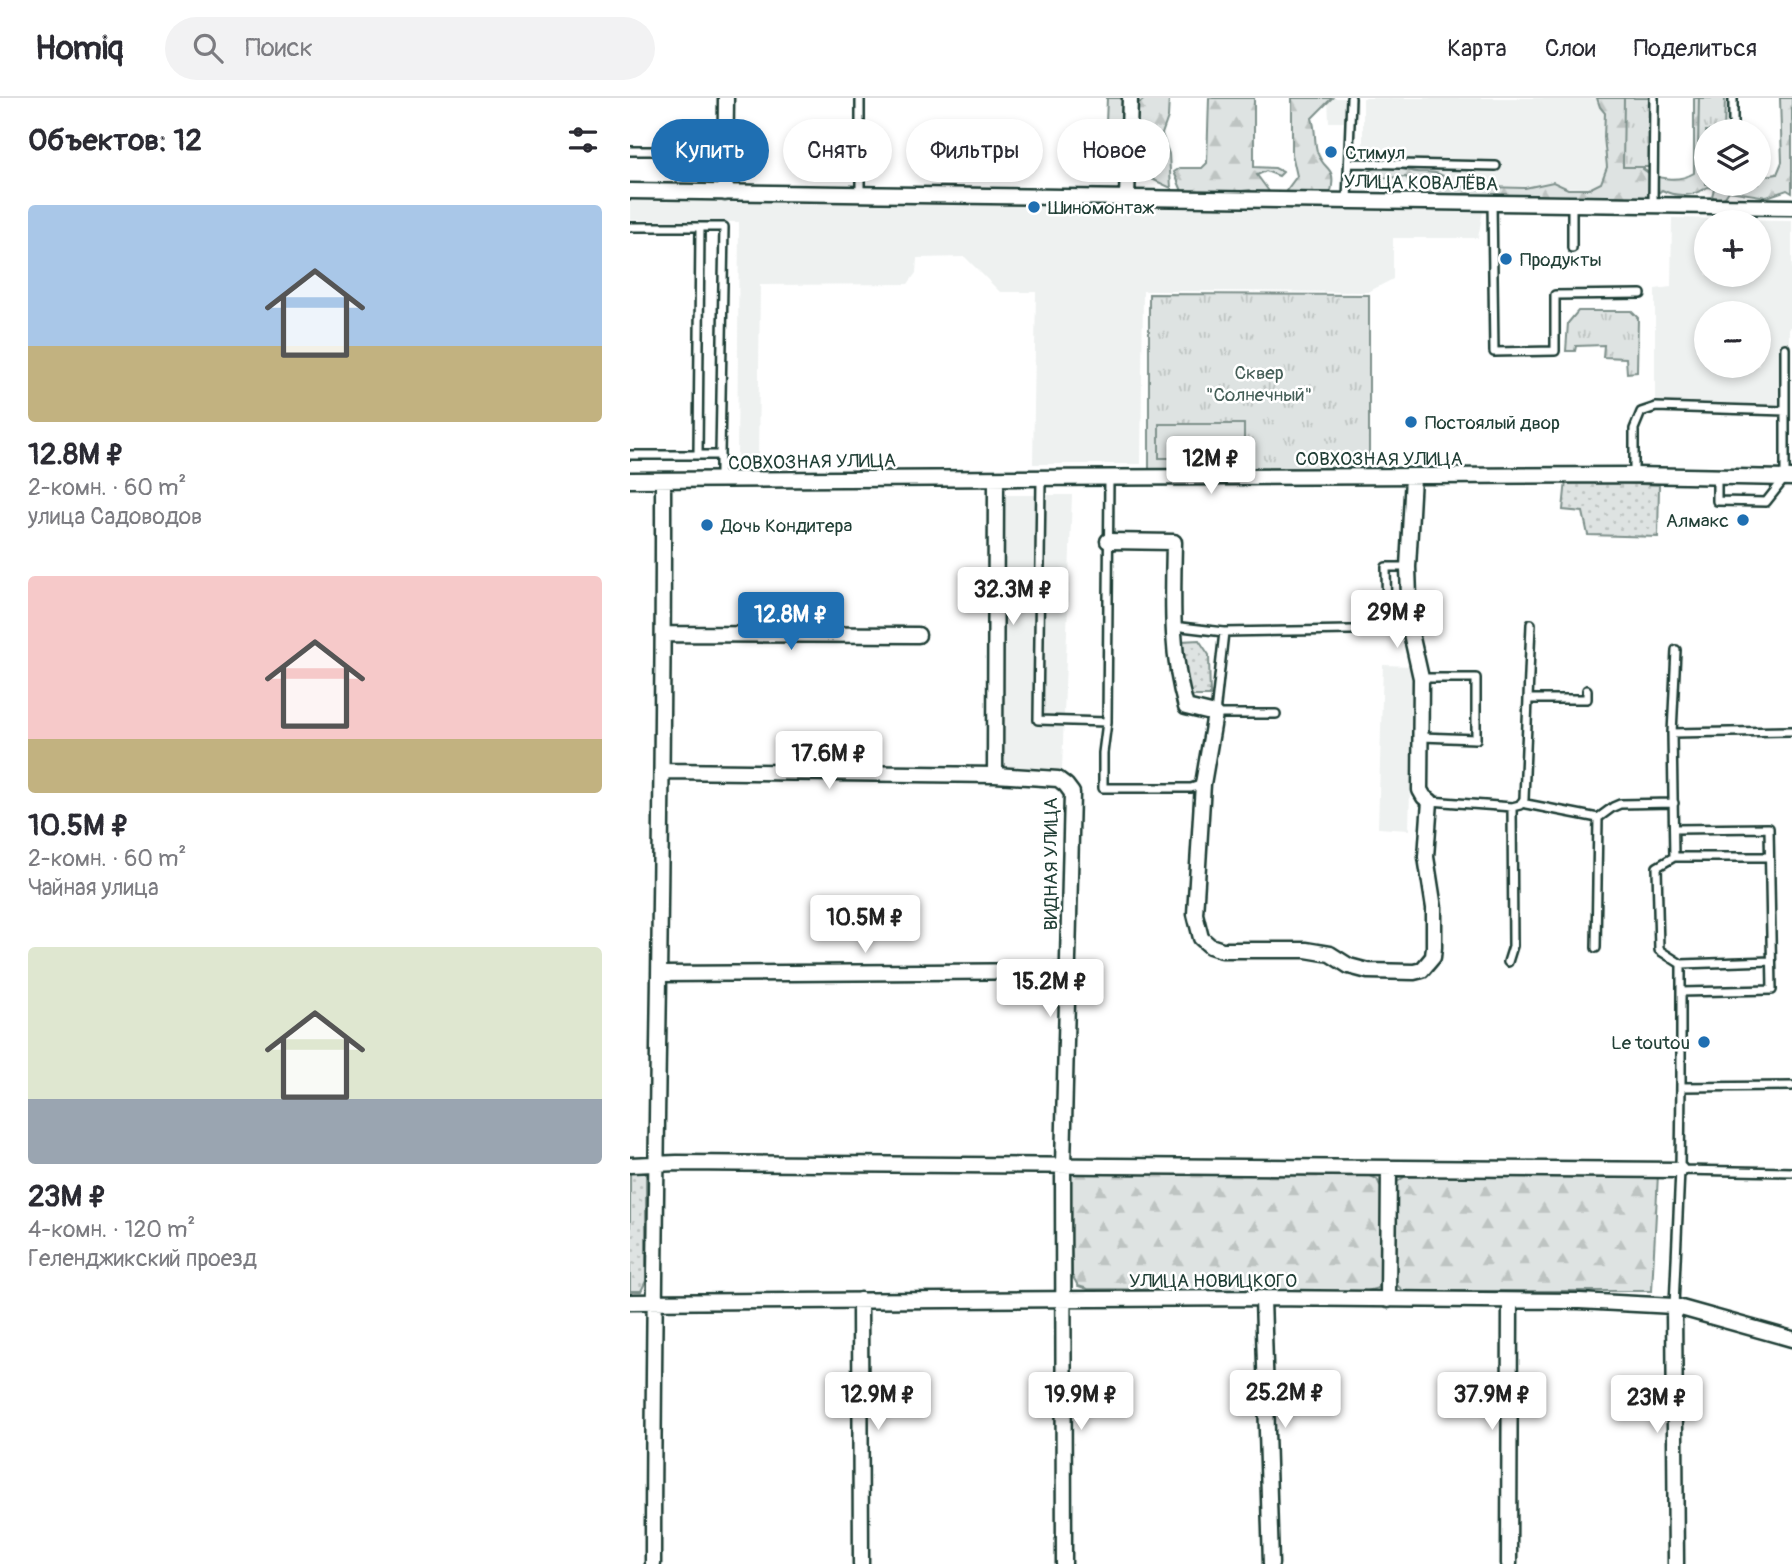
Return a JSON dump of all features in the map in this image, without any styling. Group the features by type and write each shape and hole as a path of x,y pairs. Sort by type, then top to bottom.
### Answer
{"street":[{"path":"726,98 726,119"},
{"path":"1127,198 1130,98"},
{"path":"725,182 725,193"},
{"name":"УЛИЦА КОВАЛЁВА","path":"630,191 1792,207"},
{"name":"СОВХОЗНАЯ УЛИЦА","path":"630,480 1634,475 1789,478"},
{"path":"1108,541 1174,542 1172,626 1178,679 1186,707 1215,714 1203,784 1195,914 1201,938 1210,946 1222,950 1306,950 1330,954 1349,966 1368,971 1414,972 1422,970 1433,957 1434,908 1426,856 1430,801 1420,790 1421,678 1410,629 1408,567 1413,478"},
{"path":"995,775 996,479"},
{"path":"653,1564 653,1302 661,974 665,634 663,481"},
{"path":"665,634 918,635"},
{"name":"ВИДНАЯ УЛИЦА","path":"663,771 995,775 1058,779 1072,793 1063,1166 1064,1564"},
{"path":"661,974 1069,971"},
{"path":"630,1165 1680,1170"},
{"path":"1388,1300 1389,1168"},
{"path":"1263,1298 1271,1564"},
{"name":"УЛИЦА НОВИЦКОГО","path":"630,1302 1263,1298 1674,1306 1792,1339"},
{"path":"860,1300 861,1564"},
{"path":"1509,1564 1510,1301"},
{"path":"1674,1306 1676,1564"}],"lane":[{"path":"860,98 860,195"},
{"path":"1347,200 1351,98"},
{"path":"1653,205 1654,98"},
{"path":"1732,119 1733,98"},
{"path":"630,151 651,151"},
{"path":"1350,163 1496,166"},
{"path":"1492,202 1494,352 1556,351 1555,295 1641,294"},
{"path":"1572,204 1572,248"},
{"path":"630,227 724,226 720,481"},
{"path":"698,455 700,227"},
{"path":"1717,477 1717,501 1766,502 1789,478 1785,348"},
{"path":"1634,475 1634,429 1641,412 1656,407 1785,411"},
{"path":"630,455 720,455"},
{"path":"1109,479 1107,722 1102,753 1103,788 1191,788 1203,784"},
{"path":"1041,480 1038,720 1107,722"},
{"path":"1387,629 1386,567 1408,567"},
{"path":"1521,803 1526,792 1531,624"},
{"path":"1172,626 1224,632 1410,629"},
{"path":"1224,632 1215,714 1276,714"},
{"path":"1674,857 1672,733 1676,650"},
{"path":"1420,737 1476,739 1476,678 1421,678"},
{"path":"1529,699 1587,699 1587,690"},
{"path":"1672,733 1792,731"},
{"path":"1430,801 1512,807 1521,803 1598,818 1620,804 1674,803"},
{"path":"1508,962 1513,946 1512,807"},
{"path":"1596,948 1598,818"},
{"path":"1674,829 1769,828 1772,990 1681,992"},
{"path":"1769,857 1674,857 1657,867 1659,950 1681,964 1771,961"},
{"path":"1674,1306 1680,1170 1681,964"},
{"path":"1681,1082 1681,1087 1792,1086"},
{"path":"1680,1170 1792,1172"}],"shaded area":[{"path":"1328,98 1358,98 1358,122 1329,122"},
{"path":"1363,98 1610,98 1609,188 1363,184"},
{"path":"630,191 1127,198 1145,208 1483,211 1478,238 1393,238 1393,279 1368,292 1143,291 1141,464 1033,464 1036,292 1000,292 965,257 917,258 916,273 908,284 760,285 758,463 737,463 739,222 630,220"},
{"path":"1672,218 1694,218 1694,287 1771,287 1771,220 1792,220 1792,327 1789,327 1788,405 1655,402 1655,289 1671,287"},
{"path":"1002,495 1072,495 1062,770 1003,769"},
{"path":"1383,665 1413,666 1409,830 1378,828"}],"green space":[{"path":"1107,98 1128,98 1131,103 1141,102 1145,98 1169,98 1167,119 1106,119"},
{"path":"1209,98 1254,98 1254,167 1275,168 1283,172 1279,176 1266,171 1257,175 1271,194 1256,195 1250,190 1216,193 1182,191 1174,172 1180,168 1202,168 1207,163"},
{"path":"1292,98 1332,98 1312,118 1317,151 1331,173 1330,196 1298,197 1286,191 1297,176 1292,154"},
{"path":"1597,98 1645,98 1647,159 1643,169 1654,176 1675,179 1694,173 1694,193 1679,195 1662,190 1653,196 1640,199 1608,202 1547,200 1545,196 1412,197 1409,192 1412,186 1406,177 1374,178 1367,174 1384,166 1436,173 1458,187 1478,184 1488,187 1525,188 1553,182 1568,189 1589,189 1601,183 1607,167 1605,113"},
{"path":"1624,98 1650,98 1650,167 1623,167"},
{"path":"1694,98 1730,98 1737,112 1737,119 1694,119"},
{"path":"1699,98 1725,98 1724,119 1699,119"},
{"path":"1780,98 1792,98 1792,193 1787,190 1771,196 1771,175 1777,174 1782,162"},
{"path":"1170,171 1171,188 1158,182 1170,182"},
{"name":"Сквер \"Солнечный\"","path":"1149,294 1369,295 1369,471 1149,473"},
{"path":"1578,311 1631,311 1638,318 1637,372 1627,373 1626,358 1603,357 1604,345 1576,346 1575,351 1566,351 1568,323"},
{"path":"1159,424 1244,424 1244,458 1159,458"},
{"path":"1566,480 1659,485 1658,537 1588,535 1583,512 1563,510"},
{"path":"1199,640 1209,655 1210,696 1191,696 1183,680 1181,641"},
{"path":"630,1172 646,1172 646,1281 641,1291 630,1291"},
{"path":"1072,1173 1366,1174 1377,1179 1384,1194 1383,1278 1378,1288 1364,1292 1088,1289 1078,1286 1072,1275 1069,1179"},
{"path":"1658,1174 1652,1291 1403,1291 1395,1283 1393,1194 1397,1182 1407,1175"}],"place":[{"name":"Стимул","path":"1331,152"},
{"name":"Шиномонтаж","path":"1034,207"},
{"name":"Продукты","path":"1506,259"},
{"name":"Постоялый двор","path":"1411,422"},
{"name":"Алмакс","path":"1743,520"},
{"name":"Дочь Кондитера","path":"707,525"},
{"name":"Le toutou","path":"1704,1042"}]}
